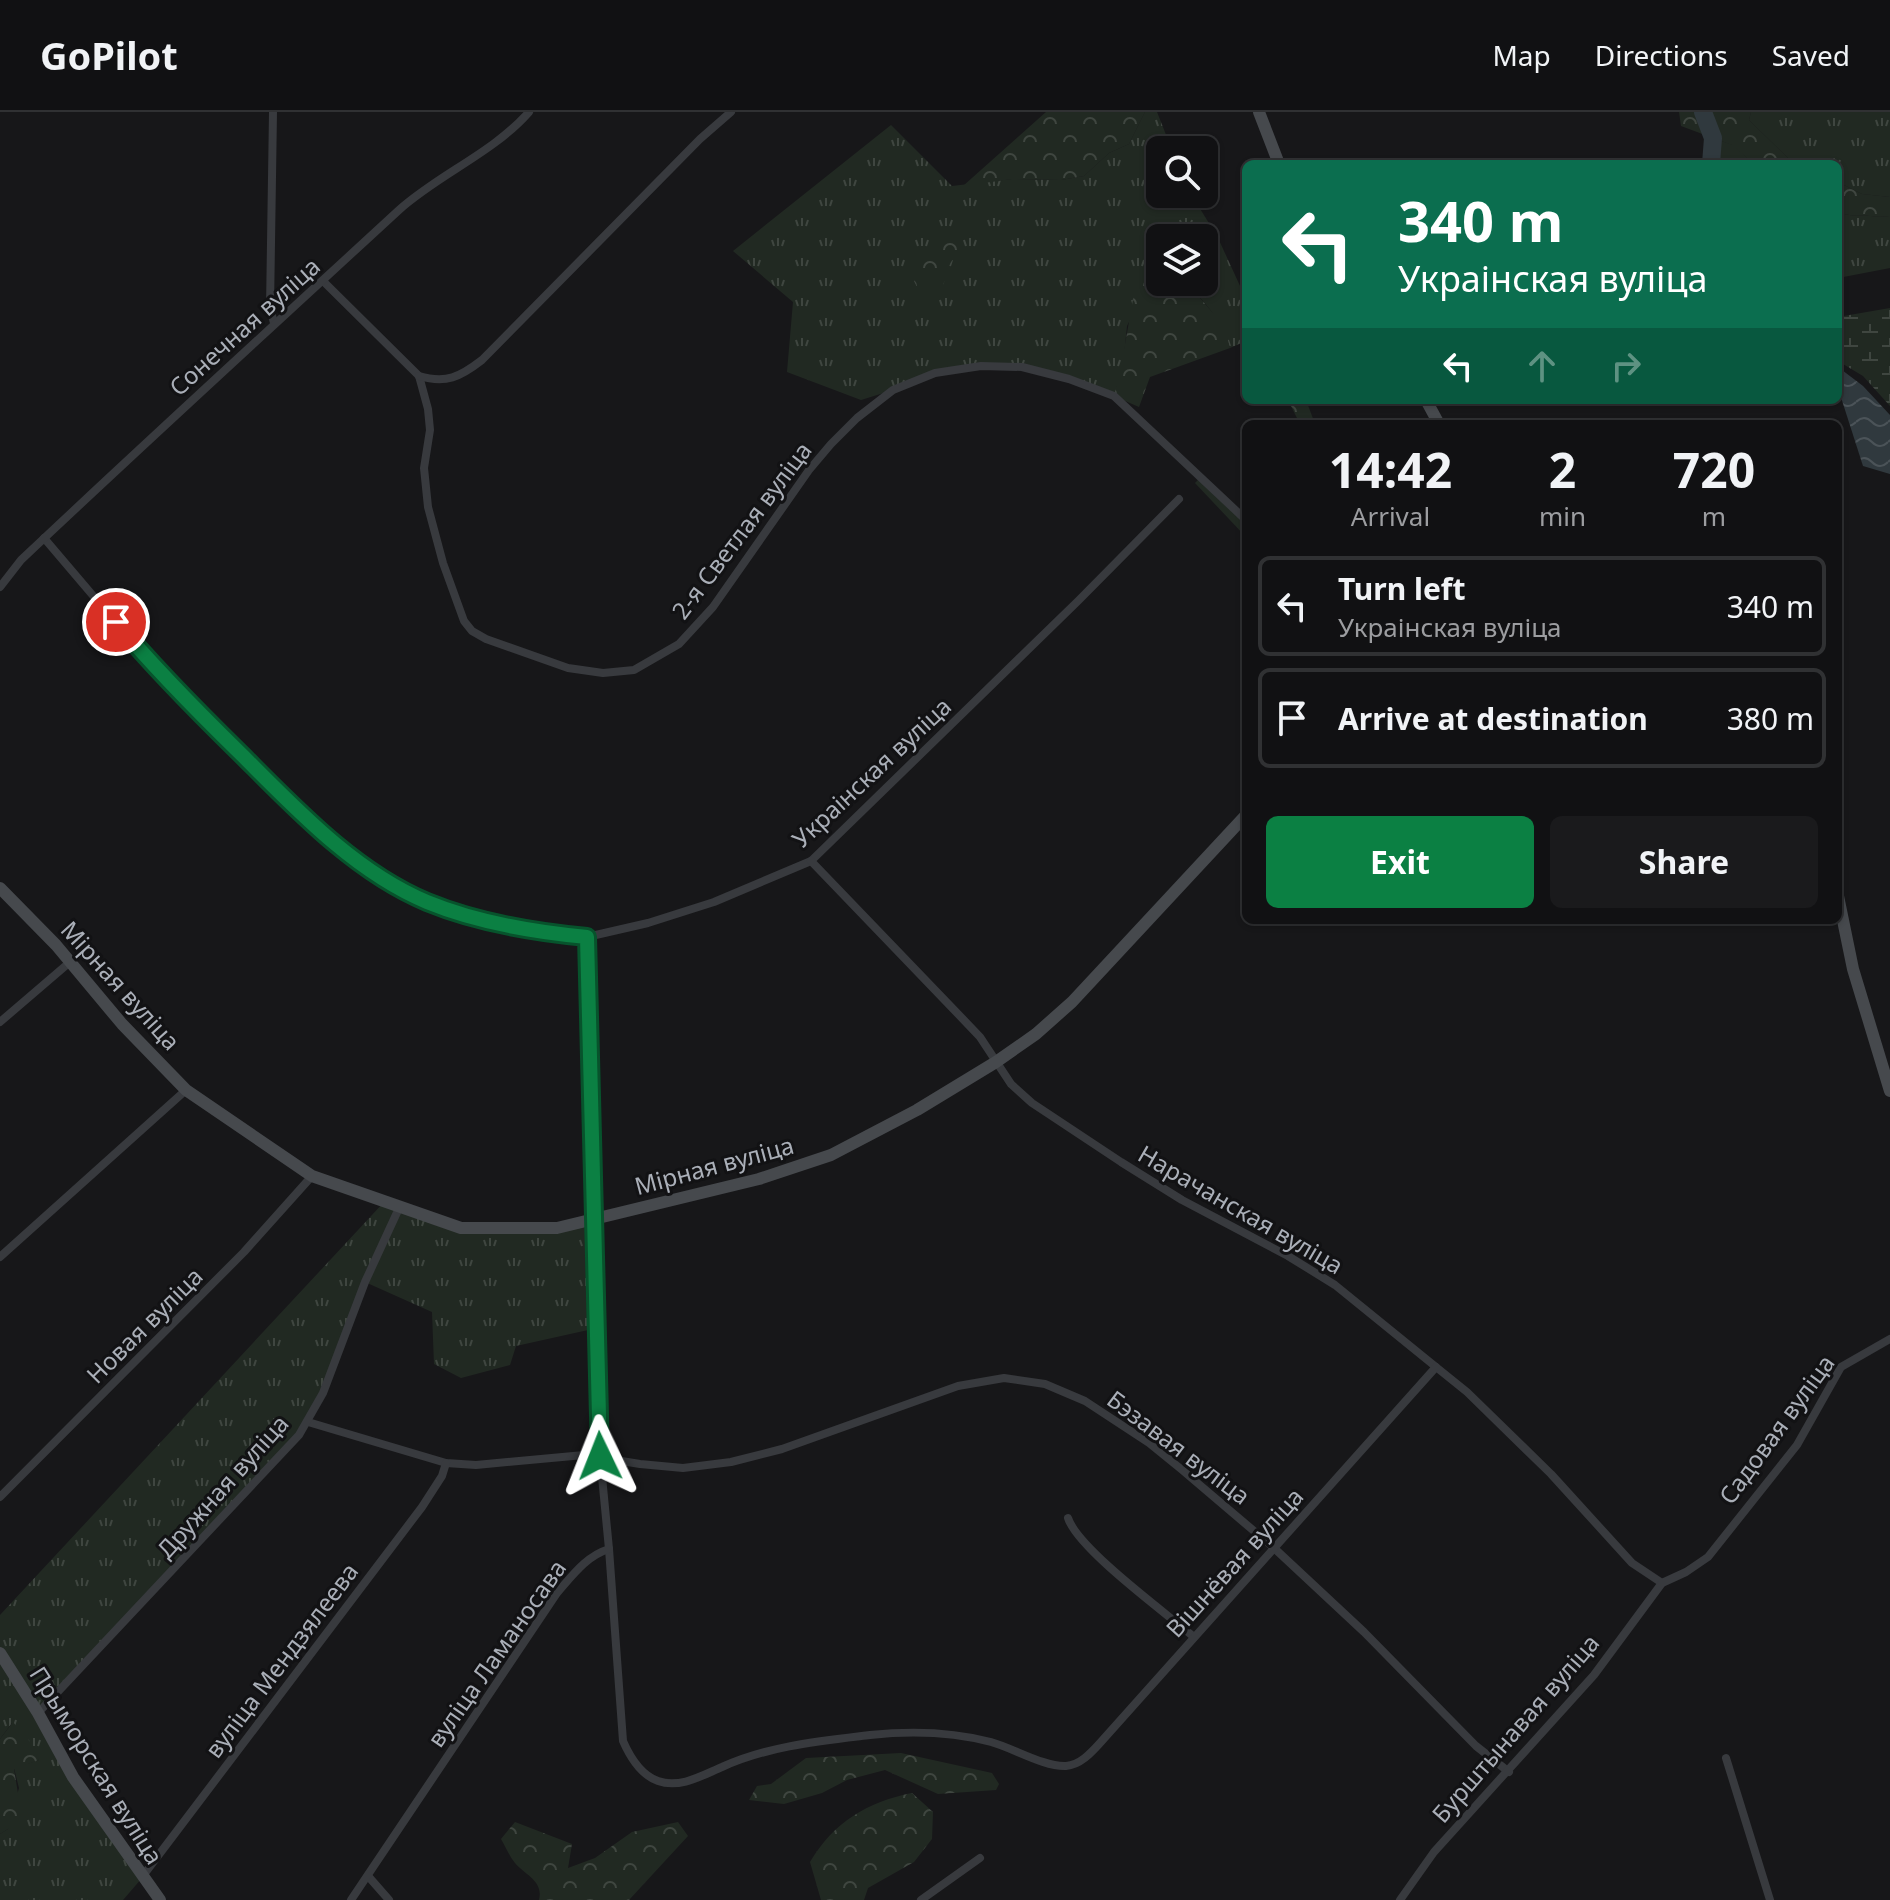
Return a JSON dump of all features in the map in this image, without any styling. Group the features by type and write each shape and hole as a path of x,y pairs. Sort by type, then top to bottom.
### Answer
{"street":[{"path":"273,112 270,308 274,323"},
{"name":"Сонечная вуліца","path":"0,587 21,560 44,538 402,208 437,179 474,157 529,112"},
{"path":"324,282 419,376 449,381 482,360 700,139 731,112"},
{"path":"1259,112 1277,160"},
{"name":"2-я Светлая вуліца","path":"419,376 430,430 424,468 428,507 443,563 464,621 472,631 486,639 568,668 603,673 634,670 679,644 713,607 809,470 831,444 857,418 893,390 935,373 981,366 1022,367 1069,379 1114,396 1242,516"},
{"name":"Украінская вуліца","path":"44,538 152,665 281,794 352,855 401,889 458,913 524,929 587,937 648,923 714,902 811,861 1179,499"},
{"name":"Мірная вуліца","path":"0,888 186,1090 312,1176 461,1228 557,1228 759,1179 831,1155 917,1110 996,1062 1036,1034 1072,1002 1242,819"},
{"name":"Нарачанская вуліца","path":"811,861 980,1037 1011,1084 1032,1103 1182,1200 1288,1256 1335,1285 1467,1392 1551,1474 1632,1563 1662,1583"},
{"path":"1842,911 1853,969 1890,1091"},
{"path":"587,937 600,1456 609,1549"},
{"path":"0,1022 70,962"},
{"path":"0,1257 186,1090"},
{"name":"Новая вуліца","path":"0,1497 244,1252 312,1176"},
{"name":"Дружная вуліца","path":"38,1713 308,1422 323,1393 370,1270 400,1206"},
{"name":"Садовая вуліца","path":"1662,1583 1708,1557 1797,1445 1841,1367 1890,1339"},
{"name":"Вішнёвая вуліца","path":"609,1549 623,1741 628,1754 658,1781 687,1781 764,1752 890,1734 933,1734 987,1741 1053,1765 1071,1766 1090,1754 1436,1367"},
{"name":"Бэзавая вуліца","path":"308,1422 446,1463 476,1465 566,1456 600,1456 683,1468 731,1462 807,1442 958,1386 993,1379 1024,1379 1065,1391 1131,1431 1173,1462 1274,1548 1364,1632 1476,1746 1509,1772"},
{"name":"вуліца Мендзялеева","path":"142,1878 422,1507 442,1476 446,1463"},
{"path":"1068,1518 1088,1547 1194,1637"},
{"name":"вуліца Ламаносава","path":"351,1900 550,1603 581,1566 609,1549"},
{"name":"Бурштынавая вуліца","path":"1400,1900 1434,1852 1594,1675 1662,1583"},
{"name":"Прыморская вуліца","path":"0,1653 73,1777 160,1900"},
{"path":"1726,1758 1770,1900"},
{"path":"921,1900 980,1858"},
{"path":"368,1876 389,1900"}],"green space":[{"path":"1046,112 1145,112 1129,144 1109,153 1084,176 1061,180 1012,179 963,186"},
{"path":"1145,112 1157,112 1166,136 1146,136 1146,208 1200,208 1209,224 1146,224 1146,287 1127,326 1123,365 1114,396 1022,367 935,373 861,400 787,372 793,302 733,251 891,125 952,186 1012,179 1061,180 1084,176 1109,153 1129,144"},
{"path":"1679,112 1751,112 1749,120 1792,160 1749,160 1732,145 1681,126"},
{"path":"1751,112 1890,112 1890,197 1862,194 1842,184 1842,160 1788,158 1749,120"},
{"path":"1713,138 1733,145 1750,160 1711,160"},
{"path":"1842,184 1862,194 1890,197 1890,217 1843,214"},
{"path":"1842,214 1890,217 1890,268 1842,277"},
{"path":"1218,238 1242,290 1242,343 1230,348 1212,312 1198,296 1218,296"},
{"path":"951,240 958,244 958,253 941,288 937,294 919,291 914,281 928,253"},
{"path":"1146,268 1146,296 1198,296 1224,326 1230,348 1150,377 1139,407 1114,396 1139,272"},
{"path":"1890,308 1890,406 1863,376 1842,363 1842,316"},
{"path":"1290,404 1308,404 1314,420 1298,420"},
{"path":"1202,476 1242,516 1242,533 1195,483"},
{"path":"385,1201 461,1228 557,1228 594,1219 588,1330 516,1346 510,1365 461,1378 434,1364 432,1312 365,1282 308,1422 38,1713 142,1878 123,1900 0,1900 0,1834 8,1829 19,1788 14,1768 39,1760 12,1723 0,1739 0,1615"},
{"path":"13,1722 32,1744 39,1760 14,1769 21,1812 0,1834 0,1739"},
{"path":"901,1753 992,1773 999,1784 996,1790 938,1794 885,1770 847,1780 822,1793 784,1804 749,1800 757,1786 771,1784 806,1758"},
{"path":"912,1793 933,1812 932,1839 914,1862 868,1888 864,1900 821,1900 810,1862 819,1848 841,1825 866,1808"},
{"path":"515,1822 572,1844 568,1868 595,1858 632,1832 678,1822 688,1836 629,1900 539,1900 536,1883 515,1863 501,1839"}],"water":[{"path":"1842,370 1863,386 1890,415 1890,474 1863,466 1842,400"}],"waterway":[{"path":"1703,112 1713,138 1711,160"}],"route":[{"path":"116,622 152,665 281,794 377,873 401,889 458,913 524,929 587,937 600,1456"}]}
